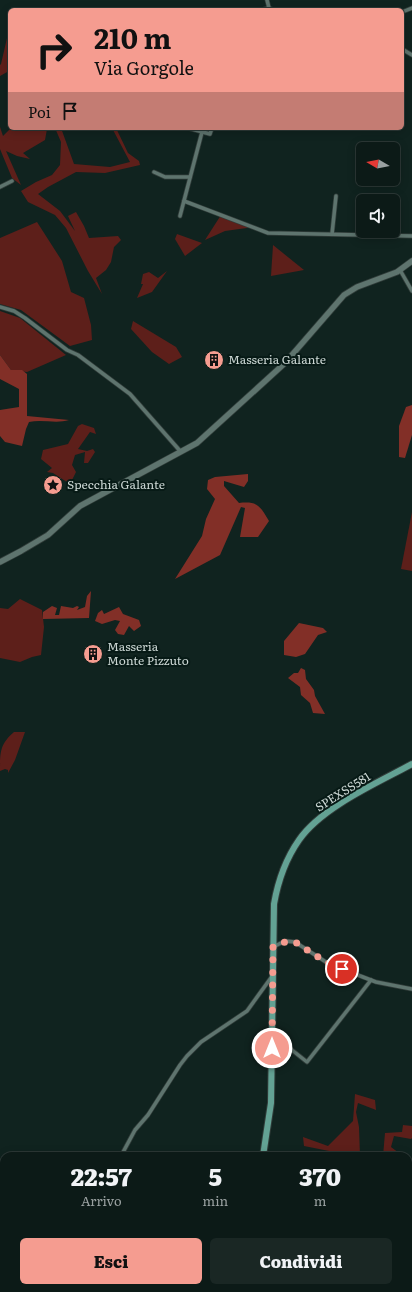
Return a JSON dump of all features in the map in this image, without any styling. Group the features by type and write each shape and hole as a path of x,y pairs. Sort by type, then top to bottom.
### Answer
{"main road":[{"name":"SPEXSS581","path":"264,1152 271,1103 274,904 278,884 290,854 299,839 311,826 344,802 411,765"}],"street":[{"path":"267,0 269,8"},
{"path":"195,130 210,134 211,130"},
{"path":"180,216 202,132"},
{"path":"154,172 165,177 190,177"},
{"path":"0,187 12,181"},
{"path":"332,234 336,196"},
{"path":"184,201 268,232 412,236"},
{"path":"0,562 48,535 80,506 197,443 285,363 344,295 357,286 391,275 412,261"},
{"path":"400,270 412,291"},
{"path":"0,307 14,311 25,318 67,350 78,355 130,394 182,452"},
{"path":"273,947 285,942 295,942 329,964 371,980 412,990"},
{"path":"123,1152 135,1130 148,1115 188,1056 201,1042 248,1011 273,974"},
{"path":"272,1034 308,1062 371,980"}],"shaded area":[{"path":"8,38 8,72 0,76 1,64"},
{"path":"0,127 3,136 9,130 47,130 45,140 23,153 30,159 17,156 6,151 21,185 12,178 0,149"},
{"path":"56,130 62,130 74,164 110,167 130,162 113,130 117,130 128,153 139,161 140,165 105,173 76,172 38,194 60,211 75,231 68,216 76,212 89,238 118,236 121,240 114,247 111,262 106,270 96,278 102,294 88,271 66,228 55,215 28,202 21,191 52,175 60,165 61,142"},
{"path":"221,215 254,227 225,231 205,240"},
{"path":"37,222 62,261 71,292 84,298 91,325 92,340 70,346 21,310 0,304 0,238"},
{"path":"177,234 202,243 185,256 175,239"},
{"path":"273,245 304,270 271,276"},
{"path":"167,271 152,292 137,298 143,284 141,284 143,274 149,272 158,278"},
{"path":"0,311 20,318 66,355 27,372 11,370 0,355"},
{"path":"133,321 176,347 182,357 169,364 152,352 131,329"},
{"path":"0,355 11,370 22,370 27,374 27,416 69,420 59,422 29,422 22,446 5,442 0,436 0,410 19,407 19,389 0,379"},
{"path":"412,405 412,435 405,458 399,457 399,426 406,407"},
{"path":"82,424 94,428 96,434 90,432 78,449 87,451 93,449 95,452 88,463 84,463 85,452 75,455 72,465 76,472 70,484 53,473 47,472 52,468 41,459 43,450 68,444 78,426"},
{"path":"248,474 248,481 244,487 224,481 224,486 239,503 250,503 261,508 269,521 258,537 240,537 245,508 241,507 220,555 175,579 202,536 206,519 215,499 207,489 208,480 215,477"},
{"path":"412,512 412,571 401,569"},
{"path":"91,591 89,618 43,619 43,612 52,606 57,608 55,615 59,615 61,606 73,608 77,606 79,607 77,610 85,607 87,596"},
{"path":"20,599 42,610 44,627 41,655 20,662 0,658 0,608 8,609"},
{"path":"119,607 123,614 139,620 141,626 134,631 129,626 124,635 118,634 115,630 120,621 115,620 102,624 95,621 98,613 102,610 104,614"},
{"path":"299,623 323,628 327,632 318,635 305,654 296,657 284,655 284,641"},
{"path":"301,668 305,670 306,679 314,690 315,696 325,714 313,713 310,703 301,695 300,687 288,678 294,673 298,673"},
{"path":"14,732 25,732 15,760 8,773 8,770 5,769 0,771 0,759 3,745 9,736"},
{"path":"355,1094 375,1100 376,1110 358,1103 356,1112 359,1127 360,1152 334,1152 304,1146 303,1137 328,1146 353,1121"},
{"path":"403,1125 412,1126 412,1138 394,1136 391,1147 398,1152 383,1152 385,1133 402,1132"}],"place":[{"name":"Masseria Galante","path":"214,360"},
{"name":"Specchia Galante","path":"53,485"},
{"name":"Masseria Monte Pizzuto","path":"93,654"}],"route":[{"path":"272,1048 273,947 285,942 295,942 329,964 342,969"}]}
